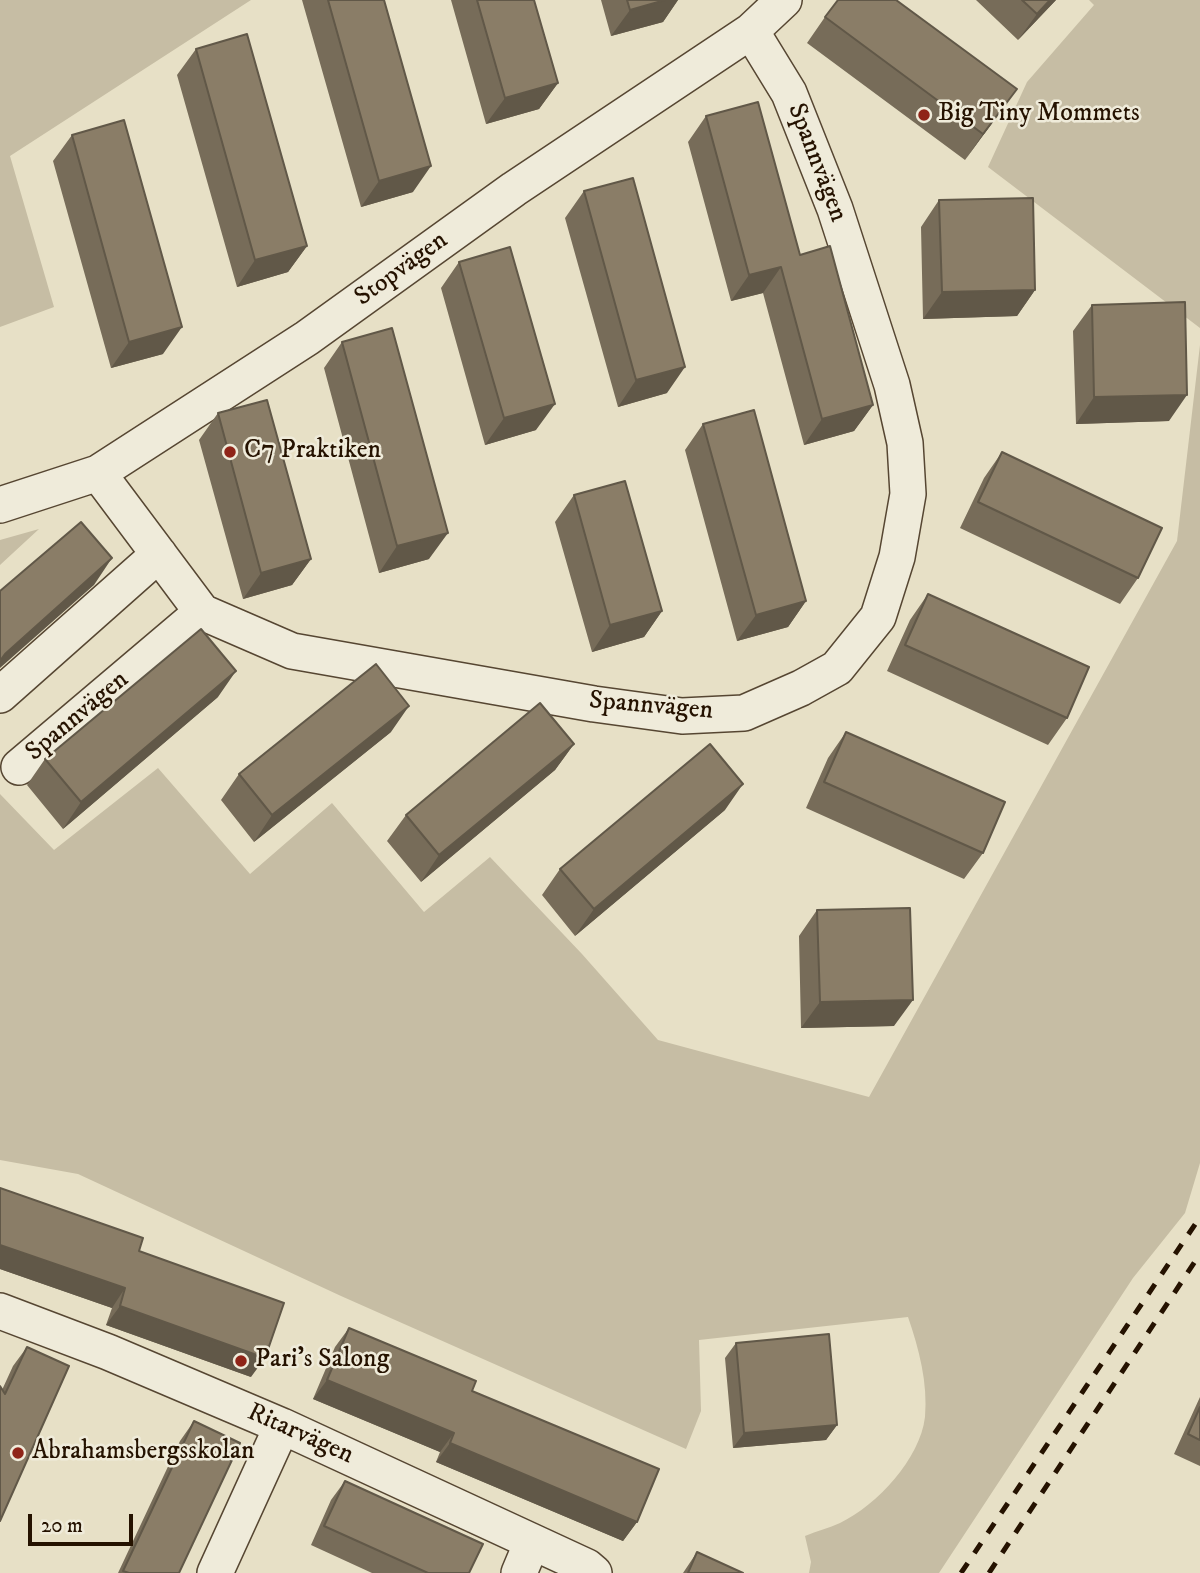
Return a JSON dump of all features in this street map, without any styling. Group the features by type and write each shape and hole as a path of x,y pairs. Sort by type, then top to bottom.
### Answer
{"street":[{"name":"Stopvägen","path":"0,505 98,473 307,338 514,189 751,31 784,0"},
{"name":"Spannvägen","path":"19,768 202,612 292,651 594,704 681,716 744,713 801,688 836,667 878,617 897,557 908,494 905,443 892,384 835,209 789,93 751,31"},
{"path":"98,473 202,612"},
{"path":"0,695 159,554"},
{"name":"Ritarvägen","path":"0,1311 108,1352 282,1426 526,1557 587,1567 594,1573"},
{"path":"225,1570 282,1426"}],"shaded area":[{"path":"0,0 251,0 10,156 54,307 0,327"},
{"path":"1089,0 1200,0 1200,328 988,167 1027,82 1094,5"},
{"path":"1200,345 1200,1163 1185,1213 1133,1278 939,1573 809,1573 811,1562 805,1536 840,1523 868,1505 894,1479 915,1449 925,1417 926,1404 919,1354 908,1317 699,1340 701,1411 686,1449 341,1296 78,1174 0,1160 0,794 54,850 158,768 250,874 332,803 424,912 490,857 582,954 658,1040 869,1097 1177,541"},
{"path":"39,529 0,565 0,540"}],"building":[{"path":"328,0 384,0 431,166 379,181"},
{"path":"477,0 534,0 558,83 505,98"},
{"path":"627,0 665,0 630,10"},
{"path":"838,0 896,0 1017,89 983,134 825,17"},
{"path":"1022,0 1050,0 1037,14"},
{"path":"247,34 307,246 255,260 196,49"},
{"path":"758,102 800,255 830,246 873,405 822,419 781,267 749,275 706,116"},
{"path":"124,120 182,327 129,342 72,135"},
{"path":"633,178 685,367 636,380 584,191"},
{"path":"1033,198 1035,290 942,292 939,200"},
{"path":"510,247 555,404 504,418 459,262"},
{"path":"1185,302 1187,395 1094,397 1092,305"},
{"path":"392,328 448,533 397,546 342,342"},
{"path":"267,400 311,559 261,573 218,413"},
{"path":"754,410 806,601 756,615 703,424"},
{"path":"1002,452 1162,528 1138,578 978,502"},
{"path":"625,481 662,611 610,625 574,495"},
{"path":"81,522 112,558 0,661 0,591"},
{"path":"928,594 1089,667 1067,718 905,645"},
{"path":"201,629 236,671 81,802 45,759"},
{"path":"376,664 409,706 272,815 239,774"},
{"path":"540,703 574,744 439,855 406,815"},
{"path":"846,732 1005,802 983,853 824,782"},
{"path":"710,744 743,784 594,909 560,869"},
{"path":"910,908 913,1000 820,1002 817,910"},
{"path":"0,1188 143,1238 139,1251 284,1303 265,1358 120,1306 125,1288 0,1245"},
{"path":"349,1328 476,1381 472,1391 659,1469 637,1522 450,1443 454,1433 327,1380"},
{"path":"829,1334 837,1425 744,1433 736,1343"},
{"name":"Abrahamsbergsskolan","path":"27,1347 69,1366 0,1521 0,1386 5,1394"},
{"path":"1200,1407 1200,1440 1188,1434"},
{"path":"194,1421 240,1443 179,1573 123,1571"},
{"path":"345,1481 483,1544 469,1573 428,1573 324,1526"},
{"path":"697,1552 743,1573 688,1573"}],"railway":[{"path":"961,1573 1200,1217"},
{"path":"989,1573 1200,1254"}],"place":[{"name":"Big Tiny Mommets","path":"924,115"},
{"name":"C7 Praktiken","path":"230,452"},
{"name":"Pari's Salong","path":"241,1361"},
{"name":"Abrahamsbergsskolan","path":"18,1453"}]}
